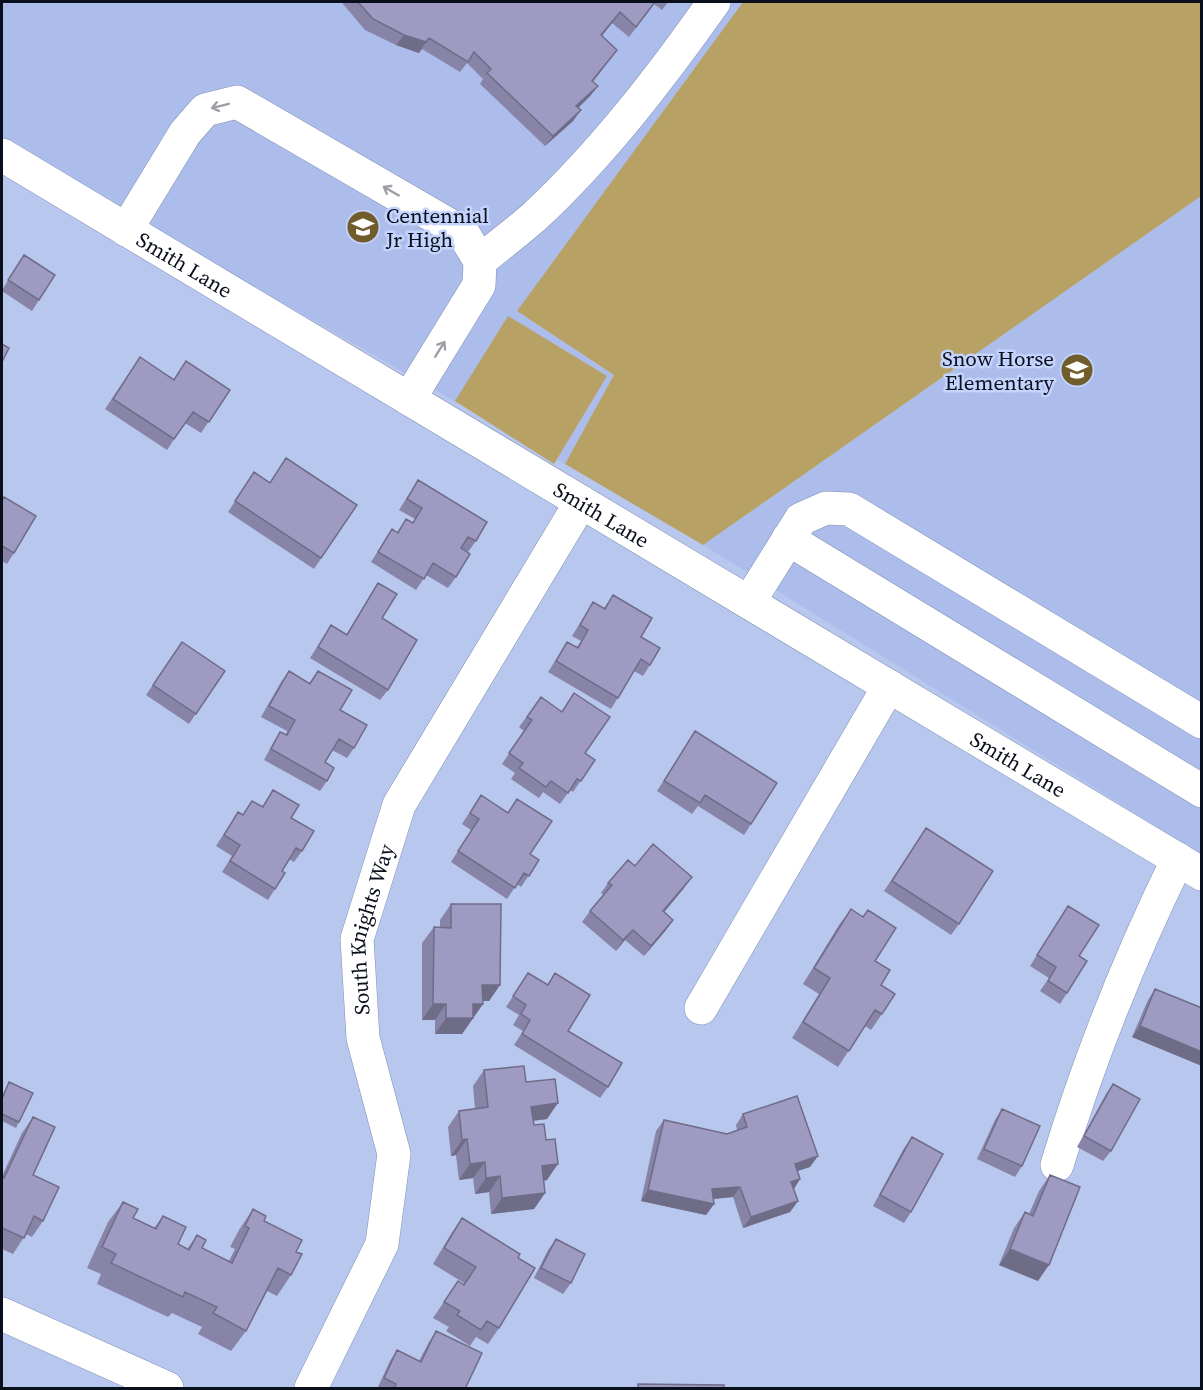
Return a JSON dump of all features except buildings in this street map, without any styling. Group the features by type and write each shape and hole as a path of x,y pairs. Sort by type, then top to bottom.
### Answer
{"street":[{"path":"480,261 534,217 608,139 679,51 714,2"},
{"path":"126,230 185,133 205,110 237,102 464,233 480,261 479,285 409,399"},
{"name":"Smith Lane","path":"2,155 1190,867"},
{"name":"South Knights Way","path":"311,1389 382,1244 394,1154 363,1038 357,939 399,806 581,502"},
{"path":"748,602 801,519 826,508 849,509 1202,722"},
{"path":"788,539 1202,790"},
{"path":"701,1008 889,686"},
{"path":"1057,1165 1079,1094 1110,1008 1144,927 1190,867"},
{"path":"2,1314 167,1389"}],"shaded area":[{"name":"Centennial Jr High","path":"2,2 743,2 517,311 614,375 565,464 2,143"},
{"path":"743,2 1201,2 1201,196 703,545 565,464 614,375 517,311"},
{"name":"Snow Horse Elementary","path":"1201,196 1201,854 703,545"},
{"path":"508,316 607,376 554,464 455,401"}],"place":[{"name":"Centennial Jr High","path":"363,227"},
{"name":"Snow Horse Elementary","path":"1077,370"}]}
